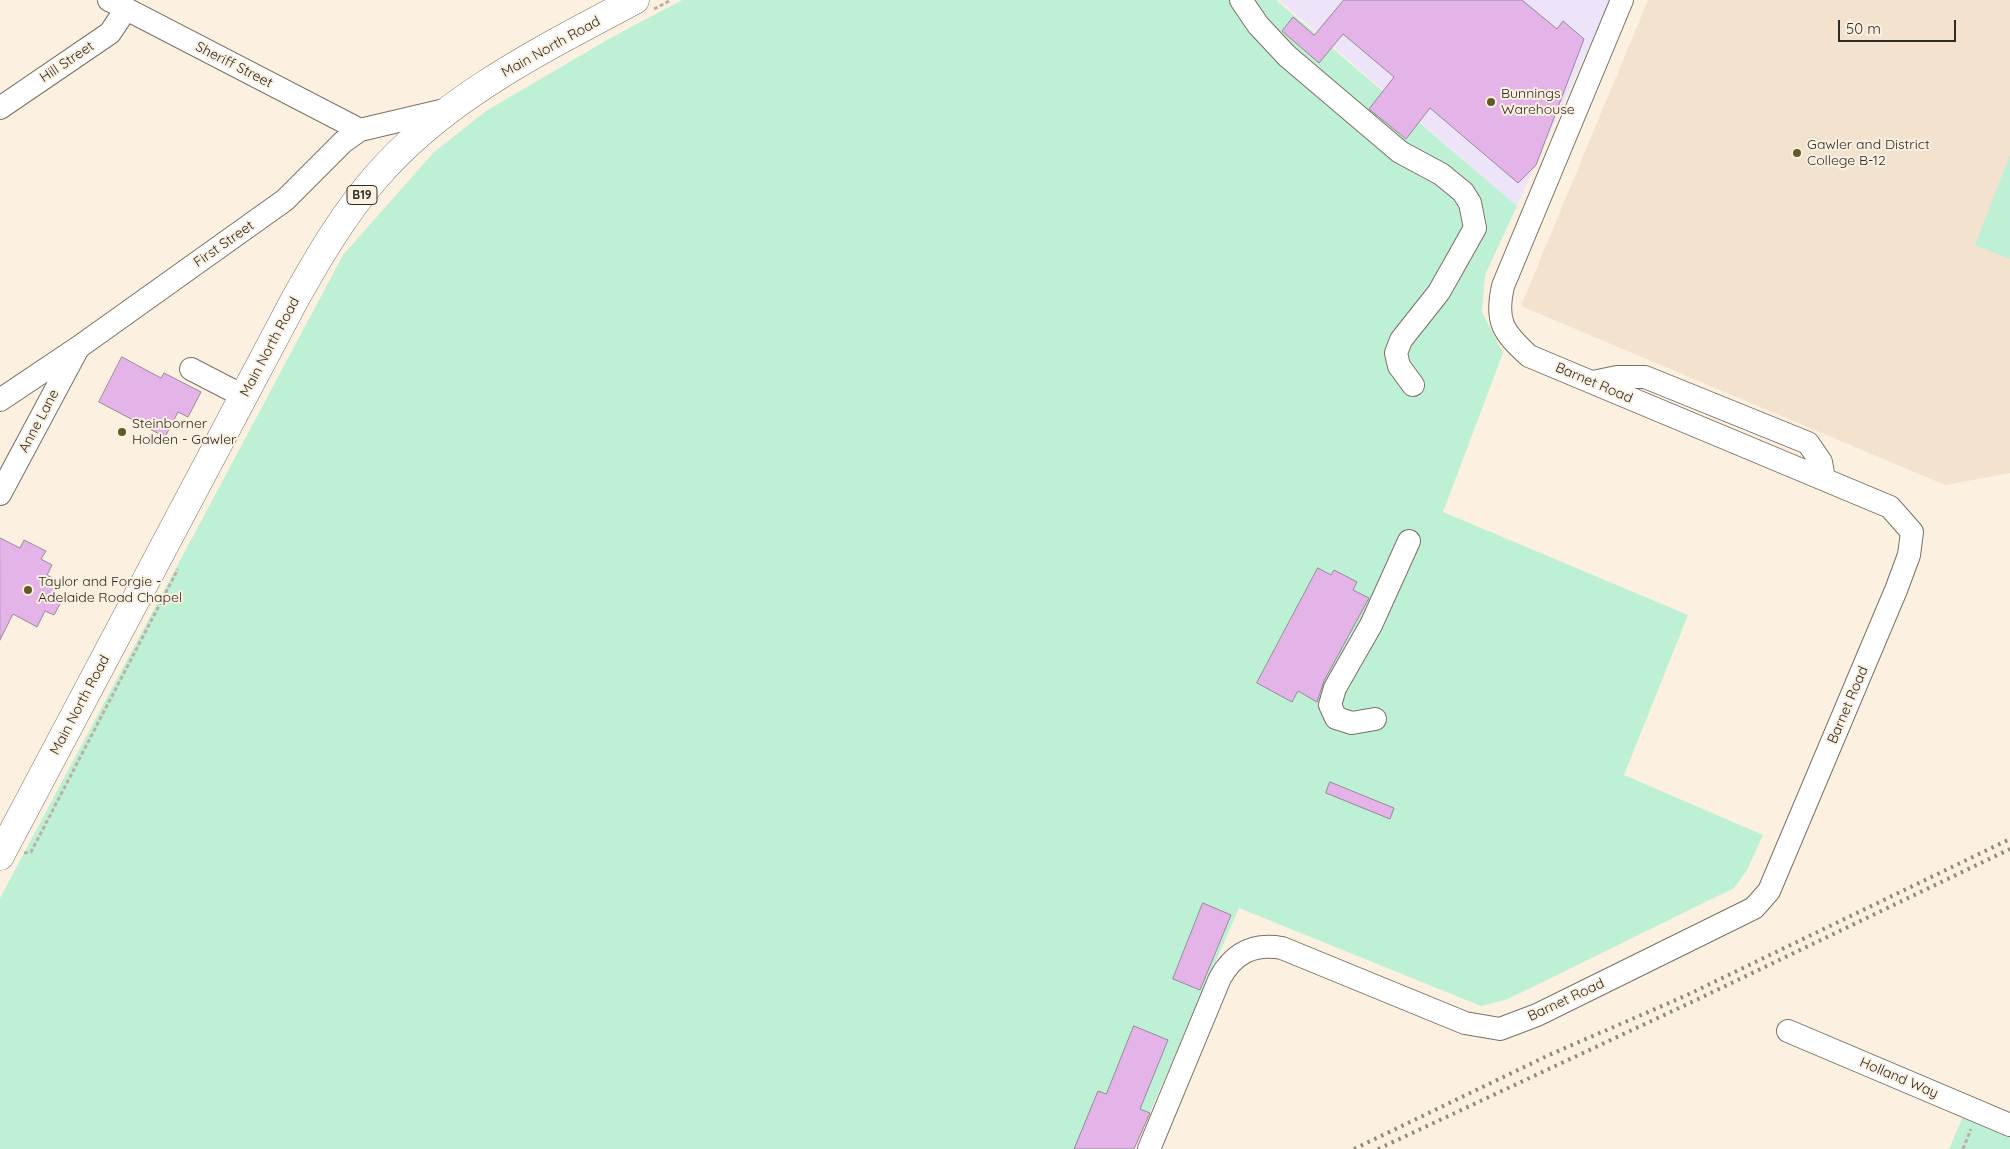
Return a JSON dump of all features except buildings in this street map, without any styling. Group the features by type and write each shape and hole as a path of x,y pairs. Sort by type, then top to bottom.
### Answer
{"main road":[{"name":"Main North Road","path":"0,856 243,396 309,275 357,200 396,156 452,108 478,90 537,53 640,7"}],"street":[{"path":"1241,0 1258,26 1287,56 1400,152 1442,174 1464,192 1470,203 1475,228 1439,292 1401,340 1396,353 1399,366 1413,385"},
{"name":"Barnet Road","path":"1149,1149 1220,978 1232,961 1251,948 1264,946 1282,948 1465,1023 1500,1029 1537,1015 1754,908 1769,891 1909,555 1912,532 1890,507 1530,356 1506,332 1500,320 1499,304 1503,286 1622,0"},
{"name":"Hill Street","path":"0,108 110,33 118,4"},
{"name":"Sheriff Street","path":"118,4 360,130"},
{"name":"First Street","path":"0,400 79,347 285,200 343,142 360,130 452,108"},
{"name":"Anne Lane","path":"0,494 79,347"},
{"path":"191,369 243,396"},
{"path":"1375,719 1352,723 1336,718 1330,705 1335,688 1371,625 1409,541"},
{"name":"Holland Way","path":"1788,1030 2010,1125"}],"path":[{"path":"640,7 671,0"},
{"path":"31,852 179,568"}],"shaded area":[{"name":"Bunnings Warehouse","path":"1279,0 1610,0 1517,206"},
{"name":"Gawler and District College B-12","path":"1648,0 2010,0 2010,473 1945,485 1521,306"}],"green space":[{"path":"682,0 1276,0 1517,206 1485,275 1482,312 1503,353 1443,512 1688,615 1624,775 1763,835 1747,870 1734,888 1508,999 1481,1006 1239,908 1134,1149 0,1149 0,898 343,255 434,152 486,111 607,40"},
{"path":"2010,155 2010,259 1975,245"},
{"path":"1964,1114 2010,1132 2010,1149 1949,1149"}],"railway":[{"path":"1354,1149 1549,1055 1685,996 2010,839"},
{"path":"1378,1149 1694,1001 2010,849"}],"place":[{"name":"Bunnings Warehouse","path":"1491,102"},
{"name":"Gawler and District College B-12","path":"1797,153"},
{"name":"Steinborner Holden - Gawler","path":"122,432"},
{"name":"Taylor and Forgie - Adelaide Road Chapel","path":"28,590"}]}
